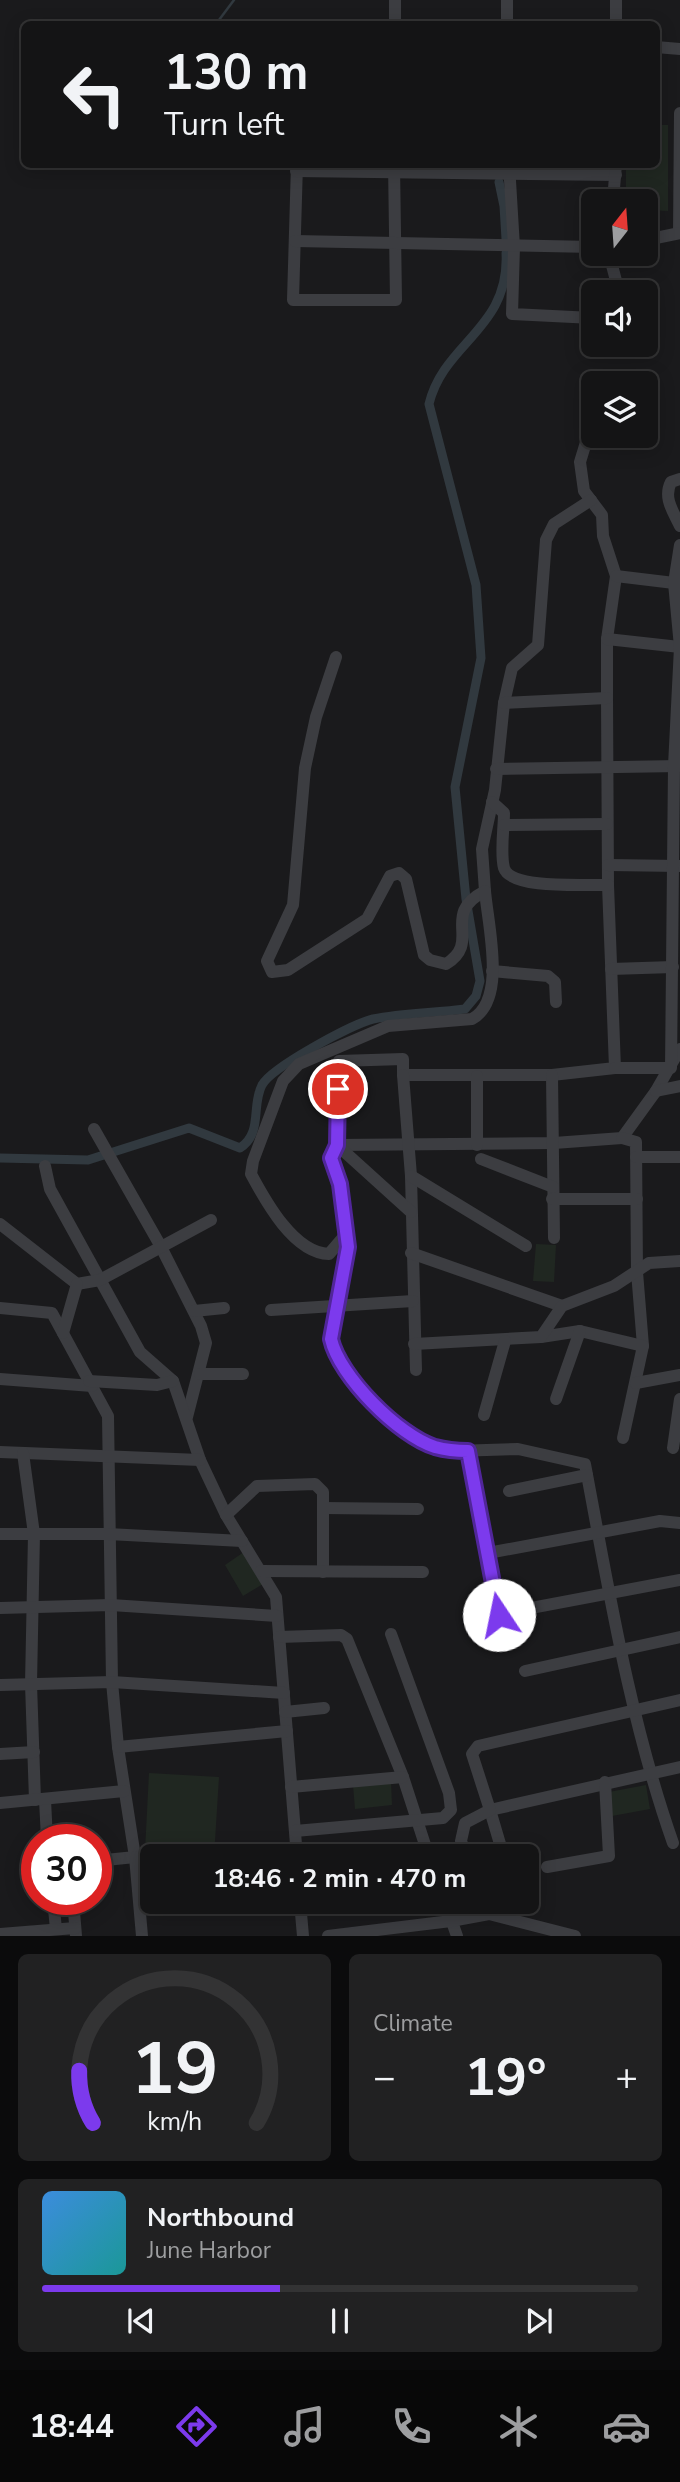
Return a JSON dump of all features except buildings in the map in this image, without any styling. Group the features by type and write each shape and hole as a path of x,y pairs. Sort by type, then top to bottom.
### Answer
{"street":[{"path":"395,0 395,21"},
{"path":"507,0 508,21"},
{"path":"616,0 616,21"},
{"path":"660,47 680,49"},
{"path":"658,237 679,233 680,113"},
{"path":"394,169 396,300 293,300 297,168 616,170 614,189"},
{"path":"509,170 514,247 512,314 581,317"},
{"path":"295,241 581,247"},
{"path":"584,448 580,462 584,491 602,514 603,536 615,576 607,639 608,885 615,1068"},
{"path":"680,479 671,481 667,490 668,501 680,526"},
{"path":"346,1233 329,1254 316,1252 297,1240 251,1174 253,1161 283,1081 299,1064 388,1026 472,1019 483,1013 492,991 492,971 482,849 492,802 504,704 512,668 538,645 545,540 554,524 591,500"},
{"path":"671,1068 680,646 674,583 680,545"},
{"path":"615,576 674,583"},
{"path":"607,639 680,646"},
{"path":"336,657 316,717 305,768 293,905 270,950 267,961 272,972 288,970 367,919 390,876 399,873 406,879 424,955 430,960 446,964 460,953 463,909 472,898 485,891"},
{"path":"504,704 607,698"},
{"path":"496,769 677,766"},
{"path":"492,802 503,813 505,868 511,878 527,883 608,885"},
{"path":"504,825 607,824"},
{"path":"608,865 677,866"},
{"path":"611,969 673,967"},
{"path":"492,971 548,976 555,982 555,1002"},
{"path":"622,1138 671,1068 680,1049"},
{"path":"416,1370 411,1176 403,1059 339,1061 337,1145 331,1158 340,1184 348,1247 331,1339 338,1360 352,1379 398,1426 434,1447 468,1451 497,1447 518,1449 585,1464 648,1773 673,1843"},
{"path":"403,1075 552,1075 615,1068 671,1068"},
{"path":"552,1075 554,1238"},
{"path":"477,1076 477,1144"},
{"path":"656,1091 680,1086"},
{"path":"94,1129 160,1245 194,1311 206,1343 187,1417"},
{"path":"337,1145 554,1143 622,1138 636,1142 637,1272 643,1346 623,1438"},
{"path":"337,1145 411,1212"},
{"path":"636,1157 680,1157 680,1148"},
{"path":"481,1159 552,1193 637,1199"},
{"path":"46,1166 50,1189 141,1352 173,1381 200,1460 226,1514 276,1597 296,1844"},
{"path":"411,1176 526,1246"},
{"path":"0,1224 77,1284 100,1280 160,1245 211,1220"},
{"path":"411,1253 562,1306"},
{"path":"541,1337 562,1306 614,1286 649,1263 680,1261"},
{"path":"63,1333 77,1284"},
{"path":"271,1310 413,1301"},
{"path":"0,1308 52,1313 108,1416 112,1682 118,1747 135,1857 142,1936"},
{"path":"194,1311 224,1308"},
{"path":"414,1344 505,1341 579,1331 643,1346"},
{"path":"556,1399 579,1331"},
{"path":"484,1415 505,1341"},
{"path":"200,1374 243,1374"},
{"path":"636,1383 680,1375"},
{"path":"0,1380 157,1385 173,1381"},
{"path":"673,1448 680,1399"},
{"path":"468,1451 499,1615"},
{"path":"0,1452 200,1460"},
{"path":"23,1453 34,1534 31,1607 33,1752 44,1824"},
{"path":"509,1491 587,1475"},
{"path":"226,1514 257,1486 264,1483 316,1484 323,1492 323,1572"},
{"path":"323,1507 418,1509"},
{"path":"488,1553 660,1521 680,1523"},
{"path":"0,1534 108,1534 242,1541"},
{"path":"261,1571 423,1572"},
{"path":"484,1617 680,1580"},
{"path":"0,1608 111,1605 278,1616"},
{"path":"295,1830 443,1818 451,1810 449,1793 391,1634"},
{"path":"279,1637 341,1635 347,1639 403,1777 425,1844"},
{"path":"525,1671 680,1637"},
{"path":"0,1685 112,1682 284,1693"},
{"path":"500,1844 472,1754 478,1746 680,1700"},
{"path":"285,1713 324,1708"},
{"path":"118,1747 287,1731"},
{"path":"0,1754 33,1752"},
{"path":"462,1844 466,1823 489,1810 680,1767"},
{"path":"291,1787 403,1777"},
{"path":"547,1867 609,1856 605,1782"},
{"path":"0,1803 124,1791"},
{"path":"112,1859 135,1857"},
{"path":"301,1914 303,1936"},
{"path":"449,1914 457,1936"},
{"path":"328,1936 452,1921 471,1914"},
{"path":"506,1914 571,1935"},
{"path":"54,1915 56,1929"},
{"path":"0,1934 56,1929 76,1932"}],"shaded area":[{"path":"660,125 668,125 668,211 658,211 658,189 626,189 626,168 660,168"},
{"path":"536,1244 556,1245 554,1282 533,1281"},
{"path":"244,1552 263,1584 243,1596 225,1565"},
{"path":"149,1773 219,1777 215,1844 145,1844"},
{"path":"391,1782 392,1805 355,1809 353,1785"},
{"path":"646,1785 650,1809 612,1816 609,1792"}],"waterway":[{"path":"218,21 234,0"},
{"path":"499,182 506,239"},
{"path":"0,1158 88,1160 189,1128 240,1148 252,1135 262,1085 296,1058 331,1037 373,1019 465,1009 476,996 480,981 466,899 455,787 481,658 476,585 429,404 448,365 487,318 498,300 504,279 506,253"}],"route":[{"path":"338,1089 337,1145 331,1158 340,1184 348,1247 331,1339 334,1349 346,1372 398,1426 434,1447 468,1451 499,1615"}]}
